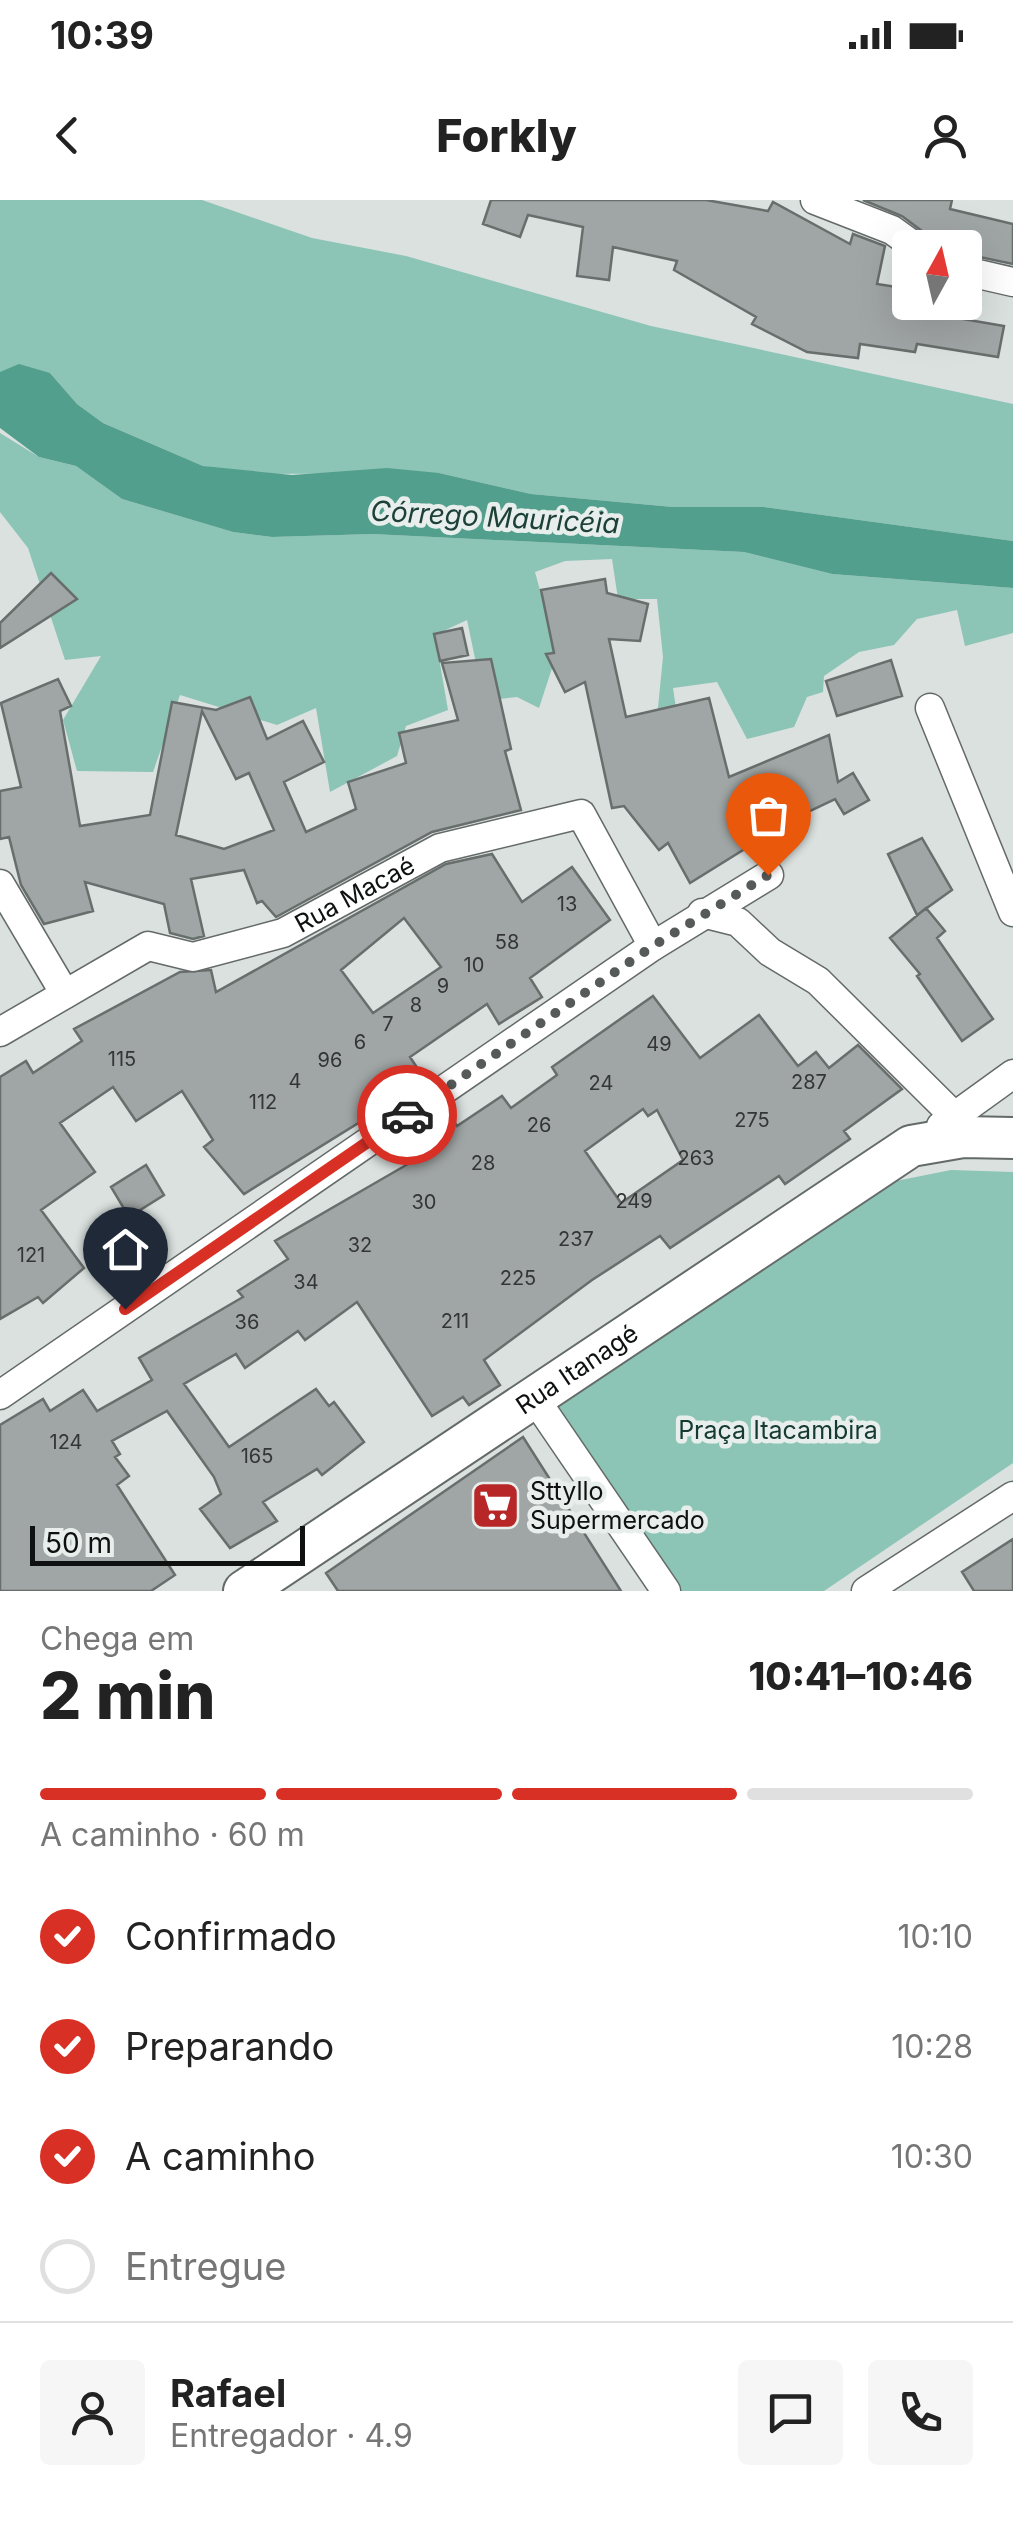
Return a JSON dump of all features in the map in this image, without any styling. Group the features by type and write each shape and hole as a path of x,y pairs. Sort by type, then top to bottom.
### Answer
{"main road":[{"name":"Rua Itanagé","path":"244,1591 911,1146 963,1137 1013,1138"}],"street":[{"path":"815,200 892,230"},
{"path":"982,275 1013,282"},
{"path":"930,708 1013,912"},
{"name":"Rua Macaé","path":"0,1032 148,946 193,957 283,932 440,848 581,814 653,946"},
{"path":"0,1395 653,946 768,875"},
{"path":"0,884 65,994"},
{"path":"702,913 738,922 770,952 818,982 954,1116"},
{"name":"Rua Itanagé","path":"911,1146 1013,1074"},
{"path":"535,1399 666,1591"},
{"path":"866,1591 1013,1496"}],"green space":[{"path":"0,200 202,200 312,238 406,256 651,326 1013,404 1013,541 764,507 673,507 531,494 439,473 249,474 203,466 103,423 77,404 50,373 0,372"},
{"path":"0,433 39,457 76,466 122,499 233,532 272,537 372,534 744,552 832,574 1013,588 1013,633 965,646 957,610 917,619 894,645 859,652 824,676 823,692 807,697 794,727 747,739 717,682 673,688 678,722 657,718 663,657 657,599 618,599 612,559 565,561 535,572 557,653 539,708 517,697 484,701 467,620 435,635 448,710 406,726 397,756 330,792 316,708 277,725 180,695 153,772 77,771 63,720 101,656 65,660 28,548 0,512"},
{"name":"Praça Itacambira","path":"951,1170 1013,1172 1013,1463 824,1591 676,1591 546,1392 851,1201 896,1181"}],"water":[{"name":"Córrego Mauricéia","path":"19,364 50,373 77,404 103,423 203,466 292,475 387,468 439,473 531,494 673,507 764,507 1013,541 1013,588 832,574 744,552 372,534 272,537 233,532 122,499 76,466 39,457 0,428 0,372"}],"building":[{"path":"491,200 706,200 768,211 773,202 850,244 853,234 885,246 877,284 892,286 892,320 969,320 1004,326 998,357 917,344 915,352 860,344 858,358 807,352 752,324 756,317 674,270 677,261 613,247 609,280 577,276 583,227 528,215 520,237 483,224"},
{"path":"863,200 952,200 950,209 1013,224 1013,264 982,258 982,230 921,230 902,216"},
{"path":"51,573 77,599 0,648 0,623"},
{"path":"605,579 607,593 648,604 640,641 609,639 626,717 709,698 729,777 829,735 838,782 853,773 869,800 844,814 835,799 793,819 690,883 668,843 659,850 624,806 612,808 585,682 565,692 546,654 554,653 541,590"},
{"path":"462,628 468,655 440,661 434,634"},
{"path":"491,659 511,749 505,751 521,810 432,832 276,917 262,901 257,903 244,870 191,879 204,936 193,939 170,933 164,904 85,882 93,911 44,924 21,885 9,837 0,839 0,791 21,787 1,703 58,679 71,706 60,711 80,826 150,815 172,702 216,710 250,697 267,739 303,721 324,762 284,782 306,832 356,809 348,782 406,763 399,733 458,720 442,663","holes":["202,711 236,779 249,773 274,830 224,849 176,835"]},
{"path":"891,660 902,696 837,716 826,681"},
{"path":"922,838 952,890 917,915 888,854"},
{"path":"492,854 522,902 572,867 610,920 530,978 542,997 499,1024 487,1004 410,1057 426,1081 244,1194 204,1147 213,1140 182,1091 136,1121 113,1087 60,1123 95,1172 41,1210 84,1268 43,1303 38,1297 0,1319 0,1077 26,1061 33,1073 82,1041 74,1029 180,972 211,970 216,992 446,864","holes":["404,918 441,967 373,1013 341,970"]},
{"path":"926,908 945,931 937,938 993,1019 962,1041 917,976 920,974 890,938"},
{"path":"653,996 700,1058 759,1015 798,1066 816,1052 829,1068 858,1045 902,1089 844,1131 850,1139 785,1184 779,1176 670,1248 660,1236 592,1280 484,1360 500,1385 469,1405 463,1397 432,1416 357,1302 305,1340 298,1331 245,1368 236,1354 184,1384 229,1447 316,1389 329,1406 334,1402 364,1442 322,1475 317,1469 263,1502 277,1521 230,1548 200,1509 221,1494 214,1477 167,1411 112,1441 120,1454 115,1457 129,1476 117,1485 175,1575 151,1591 0,1591 0,1425 43,1399 50,1411 83,1390 97,1411 152,1380 139,1358 243,1297 238,1291 288,1259 275,1241 408,1164 394,1146 446,1110 457,1126 502,1096 511,1108 557,1075 552,1067","holes":["643,1109 648,1116 657,1110 683,1160 621,1203 585,1151"]},
{"path":"146,1165 164,1195 129,1217 111,1187"},
{"name":"Sttyllo Supermercado","path":"523,1437 621,1591 338,1591 326,1573"},
{"path":"1013,1539 1013,1591 974,1591 962,1572"}],"way so far":[{"path":"407,1115 702,913 768,875"}],"place":[{"name":"Sttyllo Supermercado","path":"495,1505"}],"route":[{"path":"125,1309 407,1115"}]}
